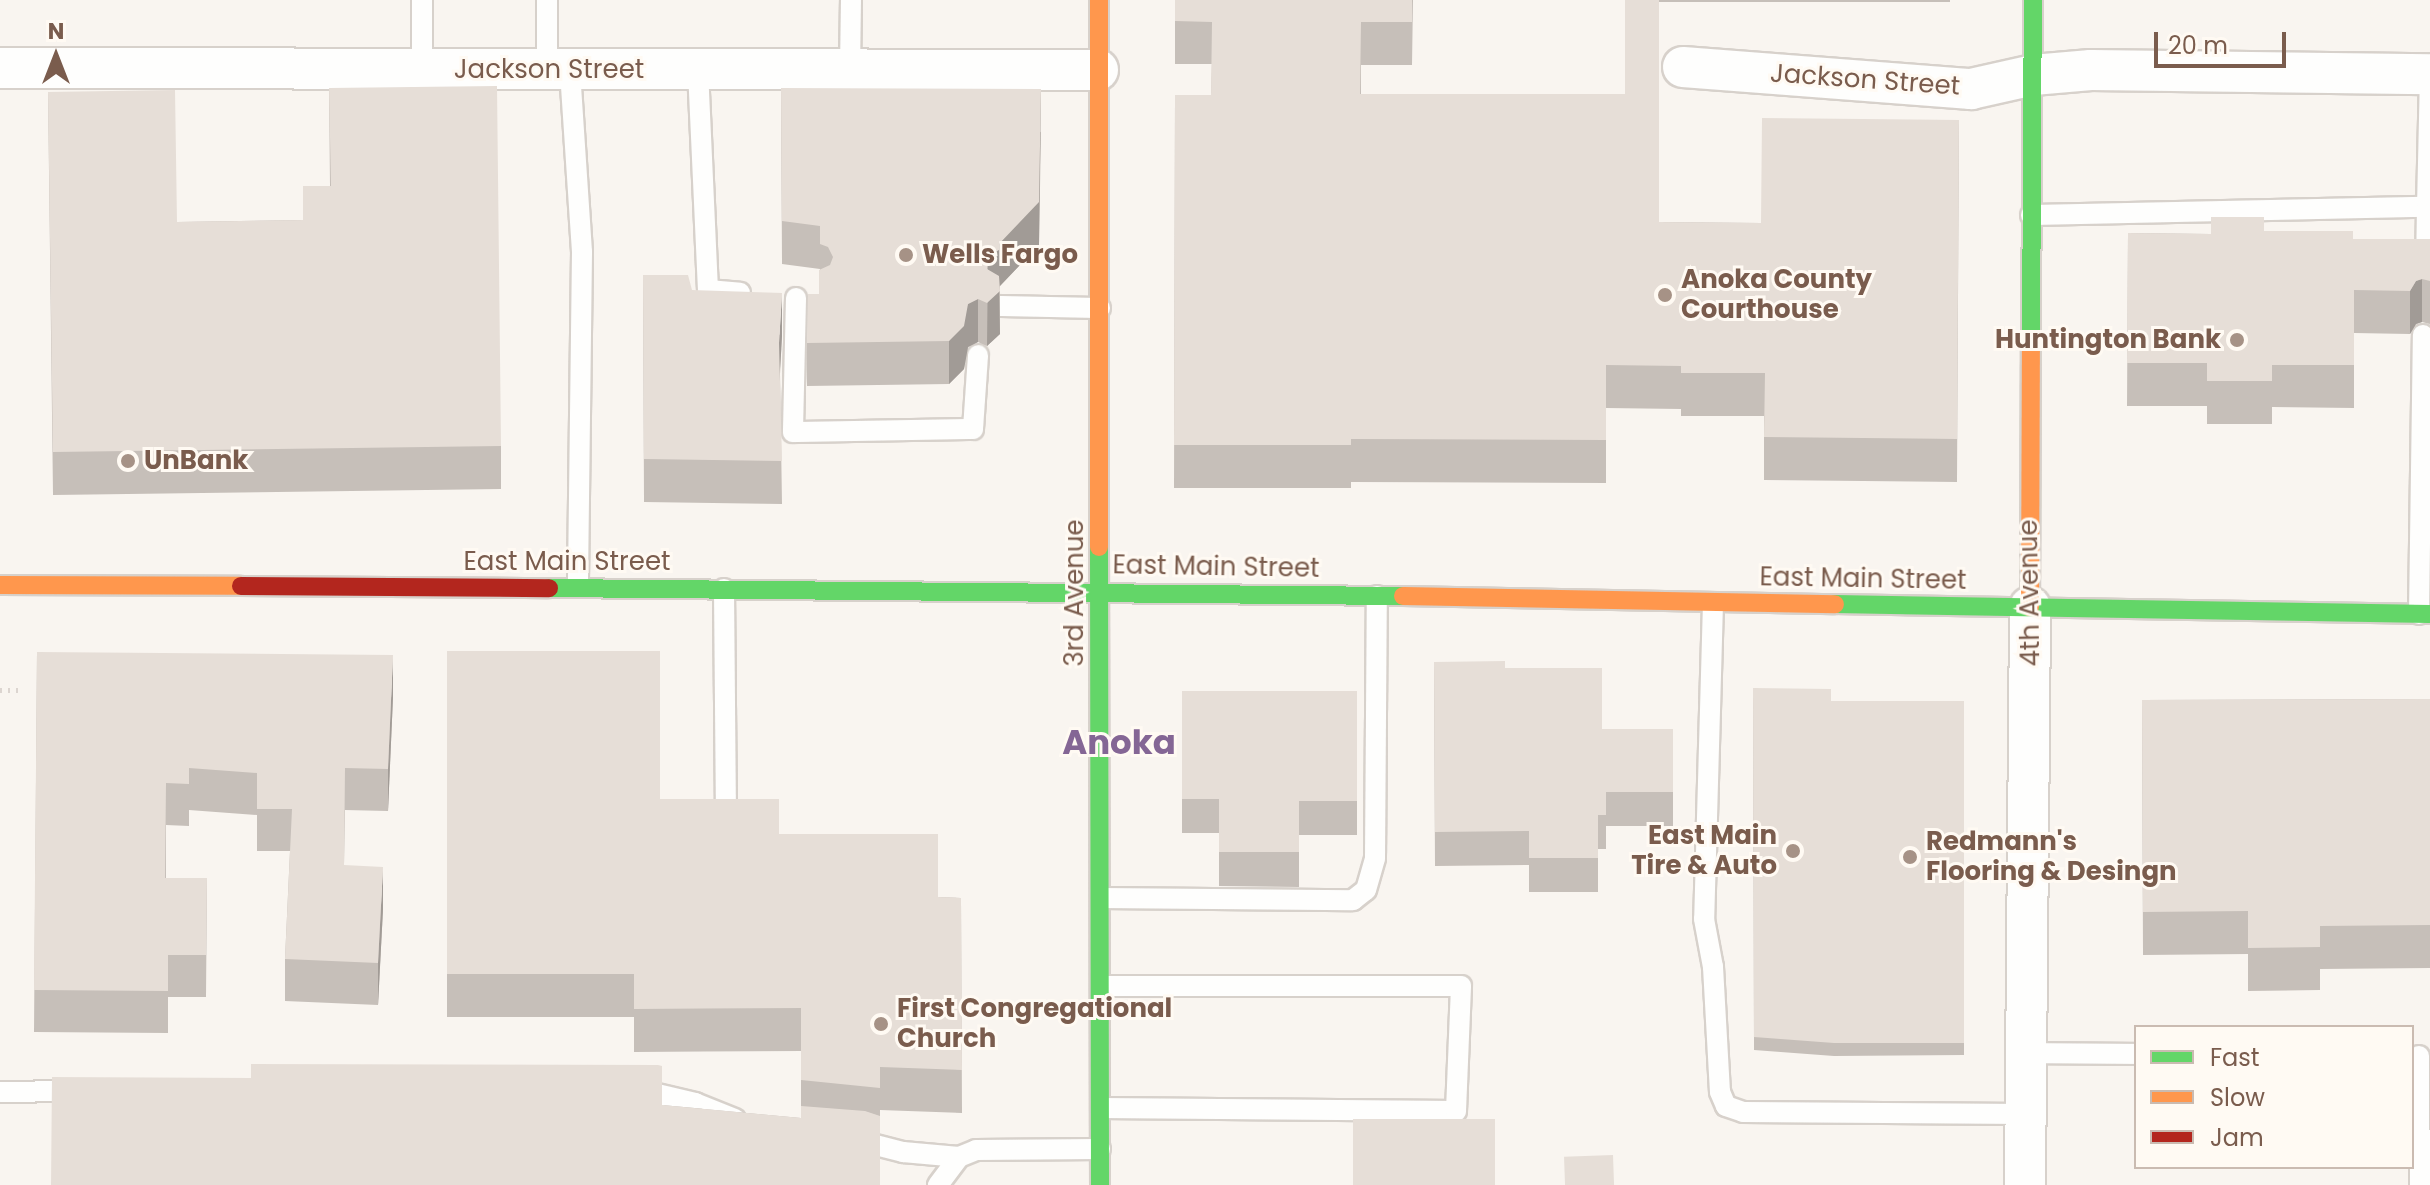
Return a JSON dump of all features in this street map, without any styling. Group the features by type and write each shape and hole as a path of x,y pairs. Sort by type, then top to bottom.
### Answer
{"main road":[{"name":"3rd Avenue","path":"1099,0 1100,1185"},
{"name":"4th Avenue","path":"2030,607 2033,0"},
{"name":"East Main Street","path":"0,585 1101,591 2424,614"}],"street":[{"name":"Jackson Street","path":"1683,67 1971,89 2033,75 2091,70 2430,75"},
{"name":"Jackson Street","path":"0,68 1098,70"},
{"name":"4th Avenue","path":"2025,1185 2030,607"}],"lane":[{"path":"422,0 422,70"},
{"path":"547,0 582,252 578,587"},
{"path":"850,70 851,0"},
{"path":"698,70 708,290 820,300"},
{"path":"2426,270 2430,75"},
{"path":"2031,215 2427,207"},
{"path":"796,298 793,432 973,429 978,355"},
{"path":"999,306 1100,308"},
{"path":"2423,335 2424,614"},
{"path":"724,589 726,806"},
{"path":"1101,898 1353,900 1366,890 1375,858 1377,596"},
{"path":"1713,603 1704,919 1713,967 1720,1092 1726,1106 1743,1112 2025,1114"},
{"path":"1101,986 1461,986 1456,1111 1101,1108"},
{"path":"2025,1053 2134,1054"},
{"path":"2420,1056 2420,1185"},
{"path":"613,1087 695,1103 758,1129"},
{"path":"0,1092 93,1090"},
{"path":"840,1139 867,1141 903,1152 959,1157 976,1150 1100,1149"},
{"path":"938,1185 959,1157"}],"path":[{"path":"0,690 23,690"}],"building":[{"path":"1175,0 1412,0 1412,22 1361,22 1360,94 1625,94 1625,0 1659,0 1659,222 1761,223 1762,118 1959,120 1957,439 1764,437 1765,373 1681,373 1681,366 1606,365 1606,440 1351,439 1351,445 1174,445 1175,95 1211,95 1212,22 1175,21"},
{"path":"497,86 501,446 53,452 48,92 175,90 177,222 303,220 303,186 331,186 329,88"},
{"name":"Wells Fargo","path":"781,88 1041,89 1039,202 999,244 999,250 988,256 987,269 999,276 1000,291 987,303 978,299 968,304 964,326 949,341 807,343 808,294 819,294 819,270 830,265 833,257 828,247 820,244 820,226 782,221"},
{"name":"Huntington Bank","path":"2211,217 2264,217 2264,231 2353,231 2353,239 2430,239 2430,281 2416,281 2410,291 2354,290 2354,365 2272,365 2272,381 2207,381 2207,363 2127,363 2128,233 2211,234"},
{"path":"643,275 688,275 692,290 782,293 779,343 782,461 644,459"},
{"path":"447,651 660,651 660,799 779,799 779,834 938,834 938,897 961,898 962,1070 880,1067 880,1088 801,1080 801,1008 634,1009 634,974 447,974"},
{"path":"37,652 393,655 388,769 345,768 344,865 383,867 378,963 285,959 292,809 257,809 257,773 189,768 189,784 166,783 165,878 207,878 206,955 168,955 168,991 34,990"},
{"path":"1505,661 1505,668 1602,668 1602,729 1673,729 1673,792 1606,792 1606,815 1598,815 1598,858 1529,858 1529,831 1435,832 1434,662"},
{"path":"1753,688 1831,689 1831,701 1964,701 1964,1043 1834,1043 1754,1037"},
{"path":"1182,691 1357,691 1357,801 1299,801 1299,852 1219,852 1219,799 1182,799"},
{"path":"2430,699 2430,925 2320,926 2320,947 2248,948 2248,911 2143,912 2142,700"},
{"path":"251,1064 658,1065 662,1066 662,1105 801,1118 801,1106 865,1111 880,1116 880,1185 51,1185 52,1077 251,1078"},
{"path":"1353,1119 1495,1119 1495,1185 1353,1185"},
{"path":"1613,1155 1614,1185 1565,1185 1564,1157"}],"traffic: fast":[{"path":"2031,349 2033,0"},
{"path":"1099,547 1100,1185"},
{"path":"549,588 1403,596"},
{"path":"1835,604 2430,614"}],"traffic: slow":[{"path":"1099,0 1099,547"},
{"path":"2030,607 2031,349"},
{"path":"0,585 241,586"},
{"path":"1403,596 1835,604"}],"traffic: jam":[{"path":"241,586 549,588"}],"place":[{"name":"Wells Fargo","path":"906,255"},
{"name":"Anoka County Courthouse","path":"1665,295"},
{"name":"Huntington Bank","path":"2237,340"},
{"name":"UnBank","path":"128,461"},
{"name":"East Main Tire & Auto","path":"1793,851"},
{"name":"Redmann's Flooring & Desingn","path":"1910,857"},
{"name":"First Congregational Church","path":"881,1024"}],"district":[{"name":"Anoka","path":"1119,743"}]}
